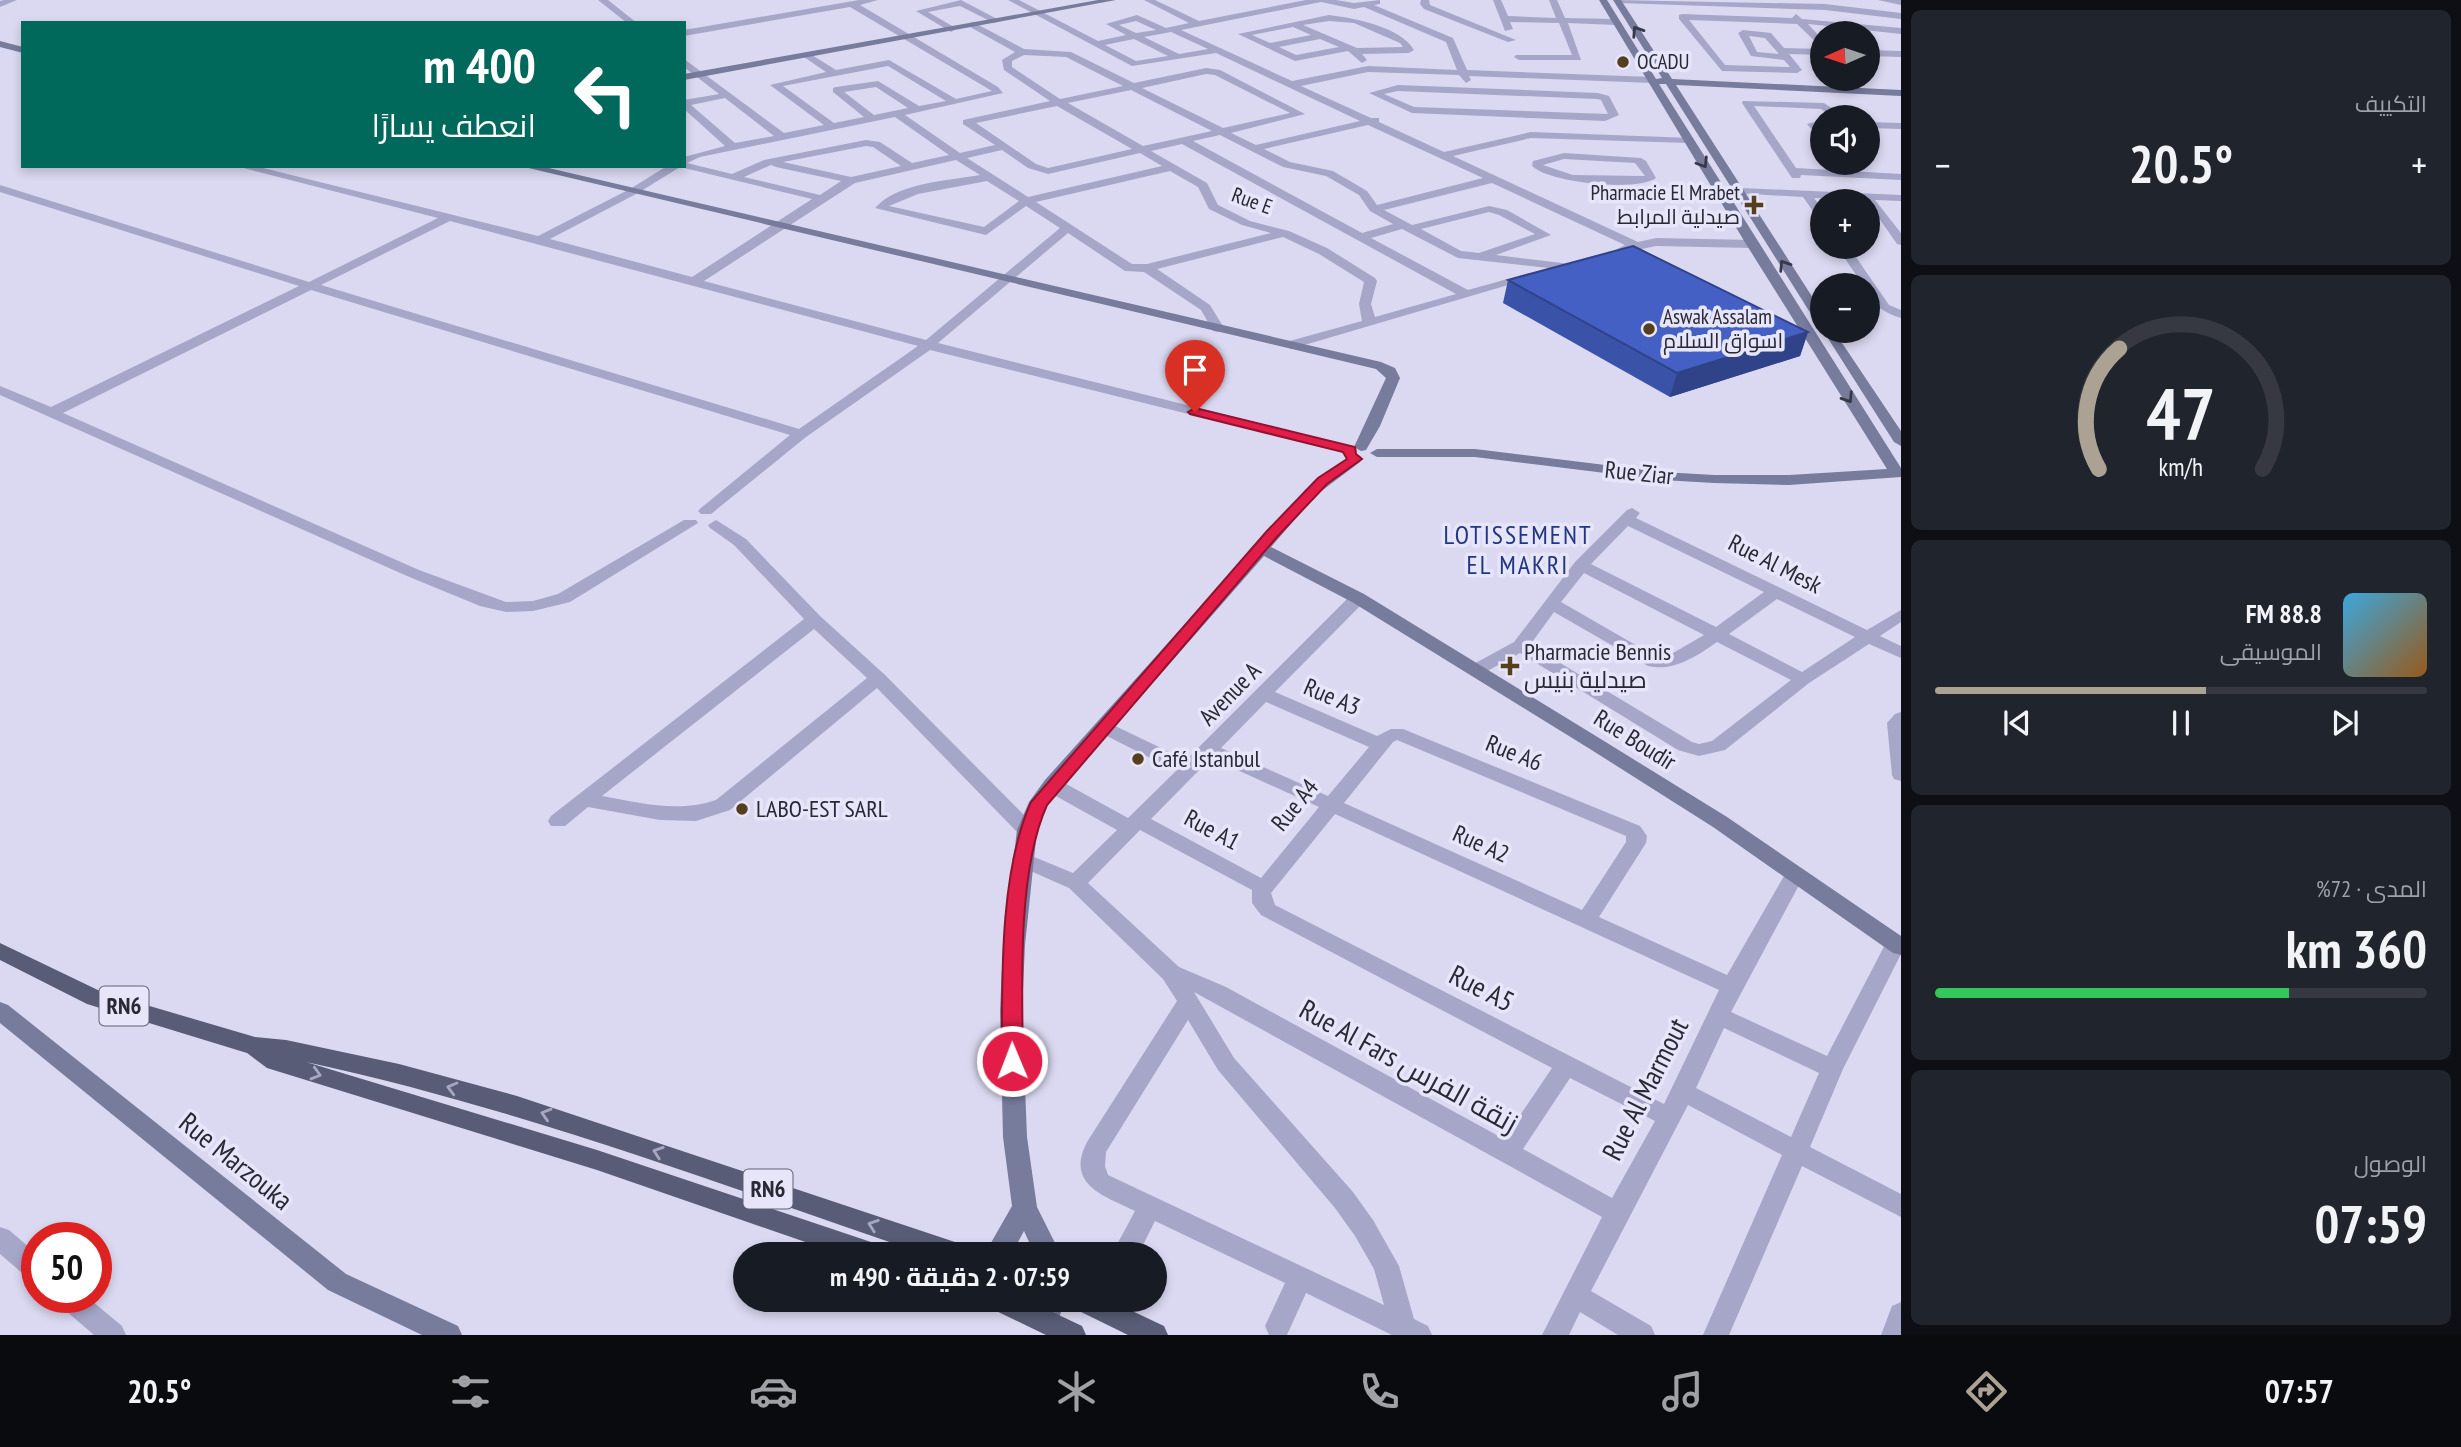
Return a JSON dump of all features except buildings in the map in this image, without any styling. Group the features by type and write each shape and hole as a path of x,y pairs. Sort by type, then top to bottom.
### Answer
{"main road":[{"path":"686,77 1112,0"},
{"path":"1604,0 1752,244 1899,473"},
{"path":"1618,0 1810,304"},
{"path":"0,44 21,49"},
{"path":"1652,80 1901,93"},
{"path":"534,168 1371,363 1392,373 1391,384 1356,452 1311,492 1052,785 1039,802 1027,830 1014,945 1011,1011 1015,1137 1025,1207 1042,1242"},
{"path":"1798,317 1810,320"},
{"path":"1836,343 1901,442"},
{"path":"1825,361 1848,362"},
{"name":"Rue Ziar","path":"1356,452 1372,461 1377,459 1377,453 1475,453 1714,480 1789,480 1899,473"},
{"name":"Rue Boudir","path":"1261,548 1358,598 1720,822 1898,945"},
{"name":"RN6","path":"0,951 96,998 255,1046 286,1049 399,1073 575,1123 923,1242"},
{"name":"Rue Marzouka","path":"0,1012 337,1282 449,1335"},
{"name":"RN6","path":"255,1046 275,1062 597,1160 839,1242"},
{"path":"1005,1242 1025,1207"},
{"path":"1050,1312 1073,1335"},
{"path":"1107,1312 1155,1335"}],"street":[{"path":"0,4 13,0"},
{"path":"606,3 623,0"},
{"path":"686,33 874,0"},
{"path":"926,0 939,7"},
{"path":"1012,0 1137,65 1219,50"},
{"path":"1148,0 1198,24"},
{"path":"1096,44 1321,0 1342,5 1368,6 1450,40 1477,113"},
{"path":"1368,6 1379,0"},
{"path":"1425,0 1427,7 1511,40"},
{"path":"1497,0 1527,74"},
{"path":"1519,58 1578,58 1553,0"},
{"path":"1618,0 1784,5 1798,3 1901,16"},
{"path":"1882,0 1901,2"},
{"path":"606,3 630,21"},
{"path":"686,162 733,147 997,94 998,91 852,4"},
{"path":"951,29 919,11 964,4 997,21"},
{"path":"1250,5 1352,49 1368,69"},
{"path":"1784,5 1810,32"},
{"path":"1874,12 1897,30 1901,38"},
{"path":"1810,22 1682,17 1720,68 1797,70 1784,54 1810,53"},
{"path":"1180,58 1110,23 1139,18 1219,50 1634,245"},
{"path":"1329,18 1354,20 1404,41 1409,50 1352,49 1299,59 1269,46 1243,34 1329,18"},
{"path":"1505,19 1616,22"},
{"path":"974,25 1022,52 1068,54 1287,165 1332,175 1363,192 1374,209 1458,254 1568,265 1291,345"},
{"path":"1434,33 1472,25"},
{"path":"1269,46 1322,36"},
{"name":"Rue E","path":"1022,52 1007,60 1007,68 1058,102 1203,185 1213,207 1239,221 1285,233 1323,251 1371,281 1366,304 1369,321"},
{"path":"1880,54 1901,54"},
{"path":"807,55 853,87"},
{"path":"686,63 782,137"},
{"path":"834,128 775,86 832,73 893,64 955,102"},
{"path":"1256,92 1368,69 1652,80"},
{"path":"1766,70 1793,105"},
{"path":"1211,71 1300,114 1227,133 1048,171 1032,166 967,122 1133,86 1211,71"},
{"path":"873,119 836,92 878,84 918,110"},
{"path":"1256,148 1412,110 1605,118 1614,115 1605,98 1600,96 1470,90 1392,89 1374,93 1412,110"},
{"path":"686,104 728,95"},
{"path":"1810,106 1746,105 1794,174 1901,177"},
{"path":"686,106 733,147"},
{"path":"897,114 1128,267 1147,268 1285,233"},
{"path":"1522,115 1535,135 1564,156"},
{"path":"1880,126 1899,128"},
{"path":"1446,155 1535,135 1688,140"},
{"path":"1184,141 1467,295"},
{"path":"734,177 768,162 869,143 887,150 909,167"},
{"path":"692,283 851,180 1002,146"},
{"path":"1508,185 1549,173 1570,177 1651,178 1638,160 1564,156 1537,163 1549,173"},
{"path":"768,162 851,180"},
{"path":"686,164 820,198"},
{"path":"989,177 906,194 887,201 881,208 983,231 990,229 1026,201 1172,167"},
{"path":"249,168 539,240 928,345 1356,452"},
{"path":"539,240 673,168"},
{"path":"1374,209 1494,179"},
{"path":"0,188 310,286 801,434"},
{"path":"1719,190 1810,194"},
{"path":"1806,194 1810,200"},
{"path":"1880,197 1901,198"},
{"path":"1358,238 1489,209 1503,212 1545,235 1477,257"},
{"path":"1880,212 1899,235"},
{"path":"51,413 448,218"},
{"path":"711,518 801,434 928,345 1067,228"},
{"path":"1607,255 1634,245 1656,243 1752,244"},
{"path":"1851,259 1885,308 1901,314"},
{"path":"1147,268 1206,309 1218,328"},
{"path":"0,390 413,573 486,602 506,607 533,607 564,598 690,523 694,514 711,518 740,542 814,620 878,678 1027,830"},
{"name":"Rue Al Mesk","path":"1581,565 1630,516 1901,653"},
{"path":"1476,670 1520,646 1554,605 1581,565 1803,680"},
{"path":"1554,605 1658,663 1677,658 1716,635 1776,592"},
{"name":"Avenue A","path":"1076,883 1358,598"},
{"path":"1520,646 1685,746 1699,750 1718,747 1803,680 1901,615"},
{"path":"558,821 814,620"},
{"path":"585,800 660,813 696,814 723,805 878,678"},
{"name":"Rue A3","path":"1263,694 1383,741"},
{"path":"1901,718 1896,723 1901,775"},
{"path":"1103,727 1188,769"},
{"name":"Rue A6","path":"1383,741 1396,733 1412,737 1622,825 1635,834 1636,843 1587,919"},
{"name":"Rue A4","path":"1262,887 1383,741"},
{"name":"Rue A2","path":"1209,750 1732,986"},
{"name":"Rue A1","path":"1052,785 1262,887"},
{"path":"1022,859 1076,883 1171,973 1226,1063 1336,1191 1364,1228 1386,1266 1410,1330"},
{"name":"Rue Al Marmout","path":"1555,1335 1617,1213 1670,1118 1732,986 1795,874"},
{"name":"Rue A5","path":"1262,887 1262,903 1268,910 1670,1118"},
{"path":"1716,1335 1832,1069 1898,945"},
{"name":"Rue Al Fars زنقة الفرس","path":"1171,973 1217,993 1617,1213"},
{"path":"1189,1000 1095,1149 1093,1173 1099,1182 1299,1280 1410,1330"},
{"path":"1717,1015 1832,1069"},
{"path":"1507,1154 1567,1064"},
{"path":"1683,1092 1901,1206"},
{"path":"1131,1242 1150,1207"},
{"path":"0,1238 21,1256"},
{"path":"1278,1326 1299,1280"},
{"path":"1575,1295 1642,1335"},
{"path":"87,1313 113,1335"},
{"path":"1894,1335 1901,1314"}],"place":[{"name":"OCADU","path":"1623,62"},
{"name":"Pharmacie El Mrabet صيدلية المرابط","path":"1754,205"},
{"name":"Aswak Assalam اسواق السلام","path":"1649,329"},
{"name":"Pharmacie Bennis صيدلية بنيس","path":"1510,666"},
{"name":"Café Istanbul","path":"1138,759"},
{"name":"LABO-EST SARL","path":"742,809"}],"district":[{"name":"LOTISSEMENT EL MAKRI","path":"1518,550"}],"route":[{"path":"1012,1061 1012,976 1020,877 1027,830 1039,802 1272,534 1323,481 1355,459 1349,455 1350,450 1195,412"}]}
